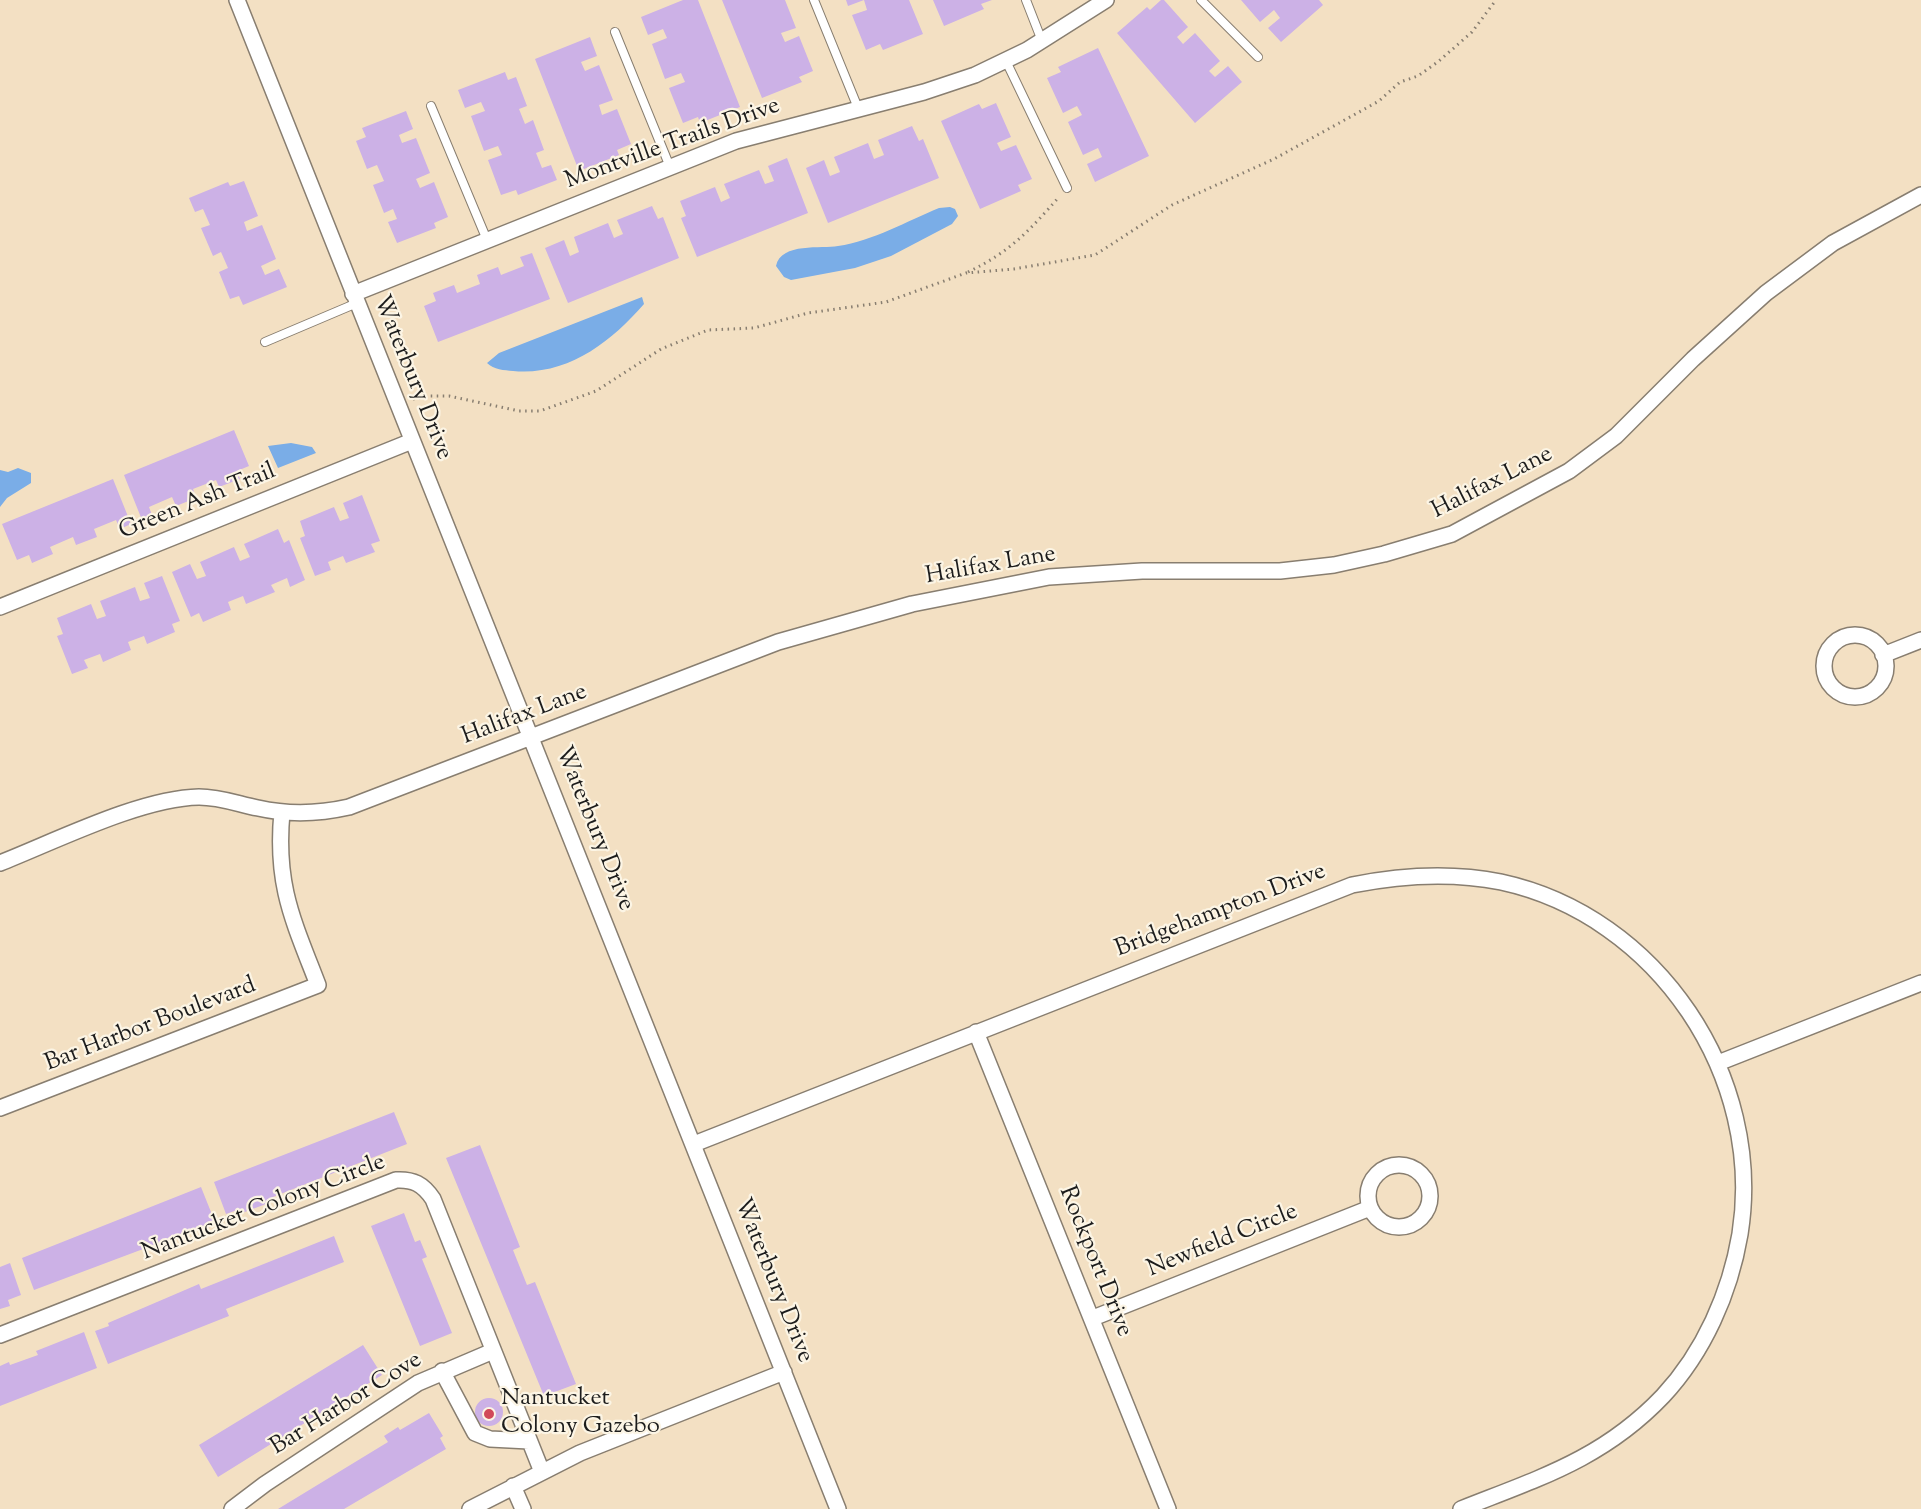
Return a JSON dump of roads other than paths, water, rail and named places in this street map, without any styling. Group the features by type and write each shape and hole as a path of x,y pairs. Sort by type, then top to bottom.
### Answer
{"street":[{"name":"Waterbury Drive","path":"237,0 838,1509"},
{"name":"Montville Trails Drive","path":"355,298 487,240 736,141 948,85 1006,61 1106,0"},
{"name":"Halifax Lane","path":"0,863 143,807 171,799 201,797 227,800 282,812 326,812 349,807 778,642 844,621 968,591 1060,576 1142,571 1280,571 1334,565 1384,554 1452,534 1569,471 1616,436 1693,359 1766,293 1833,243 1921,195"},
{"name":"Green Ash Trail","path":"0,608 412,441"},
{"path":"1863,636 1879,647 1883,655 1886,665 1881,683 1866,695 1850,697 1842,694 1826,678 1826,654 1836,642 1844,637 1863,636"},
{"path":"1883,655 1921,640"},
{"name":"Bar Harbor Boulevard","path":"0,1108 318,986 286,901 279,845 282,812"},
{"name":"Bridgehampton Drive","path":"694,1144 1352,885 1427,874 1465,876 1503,883 1569,906 1607,928 1664,978 1688,1008 1718,1063 1731,1098 1740,1136 1744,1179 1742,1217 1736,1255 1726,1292 1711,1326 1692,1359 1665,1394 1638,1421 1608,1444 1575,1464 1461,1509"},
{"path":"1718,1063 1921,983"},
{"name":"Rockport Drive","path":"976,1032 1168,1509"},
{"path":"1398,1166 1416,1171 1428,1185 1430,1195 1425,1213 1410,1225 1394,1227 1386,1225 1370,1208 1370,1184 1380,1172 1388,1167 1398,1166"},
{"name":"Nantucket Colony Circle","path":"0,1335 396,1180 408,1179 427,1190 433,1199 542,1472"},
{"name":"Newfield Circle","path":"1093,1318 1370,1208"},
{"name":"Bar Harbor Cove","path":"232,1509 418,1383 493,1351"},
{"path":"442,1371 475,1433 490,1438 529,1441"},
{"path":"470,1509 542,1472 620,1437 784,1372"},
{"path":"513,1486 523,1509"}],"lane":[{"path":"814,0 858,108"},
{"path":"1026,0 1042,41"},
{"path":"1201,0 1258,57"},
{"path":"615,32 670,167"},
{"path":"1006,61 1067,188"},
{"path":"431,106 487,240"},
{"path":"265,342 355,298"}],"water":[{"path":"939,208 955,209 958,216 952,224 891,256 855,268 791,280 784,277 776,266 779,258 794,250 851,243 877,235"},
{"path":"642,297 644,304 617,332 586,354 569,362 533,371 503,370 487,363 499,353"},
{"path":"291,443 312,447 316,453 278,468 268,446"},
{"path":"18,468 31,473 31,483 7,498 0,507 0,470 8,472"}],"place":[{"name":"Nantucket Colony Gazebo","path":"489,1414"}]}
